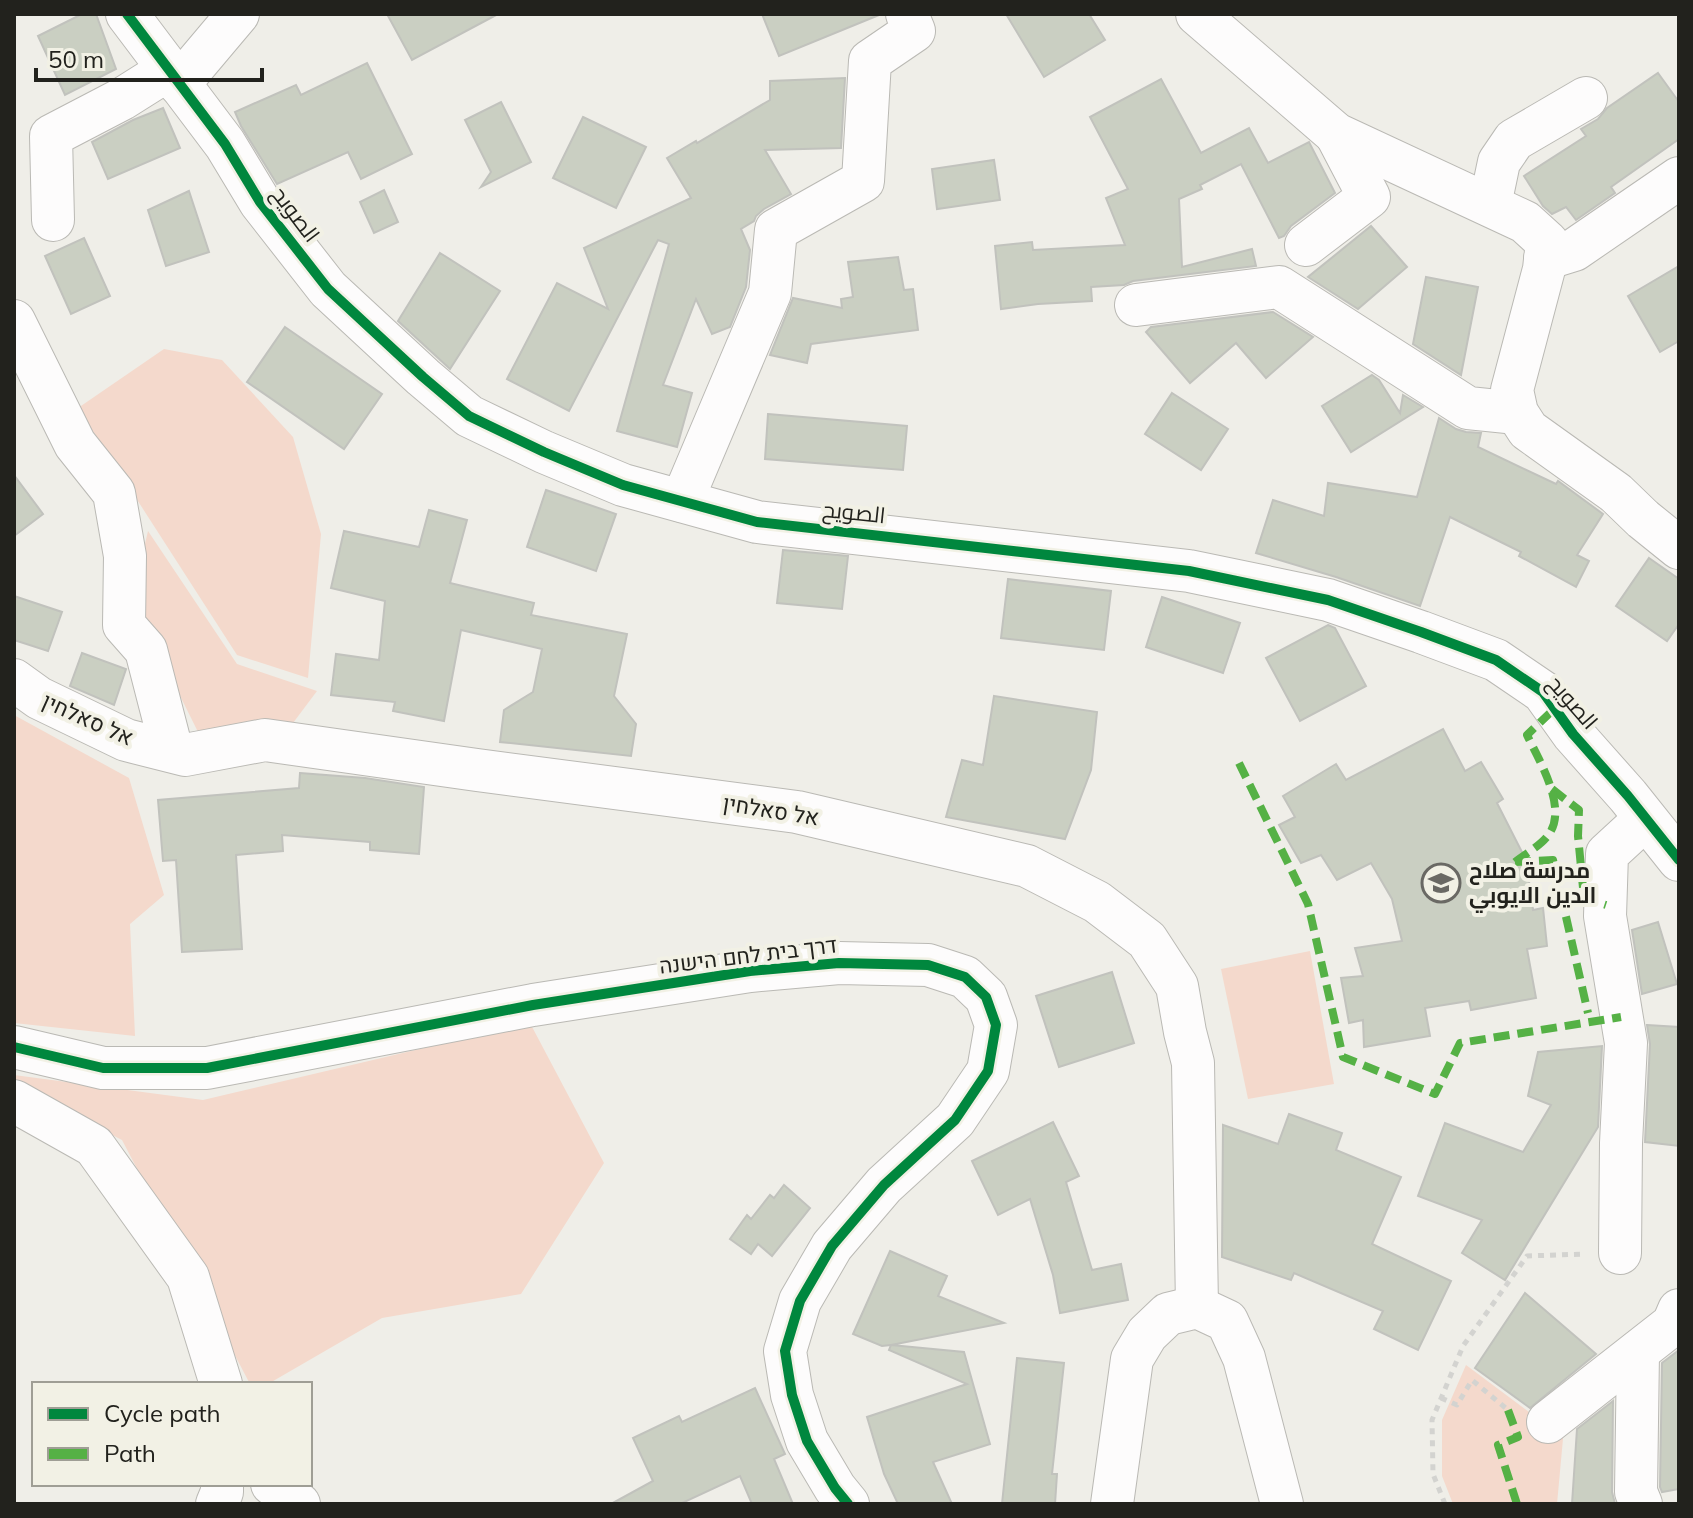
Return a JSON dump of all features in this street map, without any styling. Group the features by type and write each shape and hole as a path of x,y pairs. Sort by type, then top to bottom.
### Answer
{"street":[{"name":"الصويح","path":"127,14 225,144 260,202 328,289 469,416 623,485 757,522 1189,571 1328,600 1421,632 1496,660 1543,692 1573,734 1679,860"},
{"path":"53,220 51,136 173,77 238,14"},
{"path":"682,501 770,293 776,230 863,181 870,61 914,31 907,14"},
{"path":"1197,14 1336,134 1525,222 1547,242 1512,390 1517,413 1528,430 1616,493 1679,548"},
{"path":"1490,205 1499,162 1514,140 1586,98"},
{"path":"1306,245 1369,197 1336,134"},
{"path":"1545,259 1574,250 1679,178"},
{"path":"1136,305 1279,287 1468,408 1517,413"},
{"path":"14,321 75,444 114,493 125,556 124,625 146,650 172,751"},
{"name":"אל סאלחין","path":"14,680 39,698 126,740 185,755 265,740 797,812 1027,866 1097,902 1147,940 1177,986 1193,1063 1197,1307"},
{"path":"1620,1253 1626,1043 1605,916 1607,854 1645,819"},
{"name":"דרך בית לחם הישנה","path":"14,1047 103,1068 207,1068 533,1005 750,971 839,963 928,965 965,977 986,997 996,1025 988,1071 955,1120 884,1185 832,1246 800,1301 785,1351 792,1395 807,1441 848,1504"},
{"path":"14,1101 94,1146 188,1277 220,1382"},
{"path":"1112,1504 1132,1359 1147,1334 1168,1314 1197,1307 1227,1321 1244,1358 1282,1504"},
{"path":"1548,1422 1673,1324 1679,1310"},
{"path":"1638,1352 1636,1492 1641,1504"},
{"path":"275,1486 299,1504"}],"path":[{"path":"1445,1504 1433,1474 1432,1420 1463,1346 1527,1256 1620,1253"},
{"path":"1441,1398 1457,1405 1472,1380 1508,1410"}],"shaded area":[{"path":"164,349 222,360 293,437 321,534 308,678 237,655 78,408"},
{"path":"148,531 237,664 317,691 290,727 200,736 132,599"},
{"path":"14,715 129,778 164,895 130,924 135,1036 14,1023"},
{"path":"1310,951 1334,1084 1248,1099 1221,969"},
{"path":"530,1023 604,1163 521,1294 382,1318 271,1382 249,1382 122,1140 14,1085 14,1075 203,1100"},
{"path":"1466,1365 1537,1418 1565,1417 1557,1504 1453,1504 1442,1476 1442,1420"}],"building":[{"path":"82,14 96,14 116,69 65,95 38,36"},
{"path":"387,14 498,14 412,60"},
{"path":"762,14 879,14 879,15 779,56"},
{"path":"1006,14 1089,14 1105,40 1044,77"},
{"path":"367,63 412,154 361,179 348,152 277,184 235,112 296,85 301,95"},
{"path":"1658,73 1679,102 1679,139 1611,187 1615,193 1576,220 1566,207 1552,214 1543,206 1524,176 1586,136 1581,129"},
{"path":"845,78 841,148 765,150 791,194 764,209 754,221 741,229 750,250 746,287 730,327 712,334 696,299 663,385 692,393 677,447 617,431 669,244 658,240 569,411 507,379 557,283 608,309 584,248 691,198 667,158 770,100 770,81"},
{"path":"1161,79 1201,153 1249,128 1268,163 1309,142 1335,193 1279,238 1241,164 1200,185 1202,189 1179,199 1182,267 1252,249 1256,266 1091,287 1092,301 1001,309 995,246 1032,242 1033,250 1125,245 1106,198 1128,189 1090,117"},
{"path":"501,102 531,162 481,187 491,172 465,120"},
{"path":"163,108 180,148 108,179 92,142"},
{"path":"583,117 646,147 616,208 553,178"},
{"path":"994,160 1000,200 937,209 932,169"},
{"path":"384,190 398,222 374,233 360,202"},
{"path":"189,191 209,252 166,266 148,210"},
{"path":"1371,226 1407,267 1358,309 1308,277"},
{"path":"84,238 110,296 71,314 45,256"},
{"path":"440,253 500,291 450,369 398,321"},
{"path":"898,257 904,290 913,289 918,330 811,344 807,363 770,355 793,298 842,308 841,299 853,297 848,262"},
{"path":"1679,266 1679,341 1660,352 1628,296"},
{"path":"1426,277 1478,287 1461,375 1413,344"},
{"path":"1273,312 1313,337 1266,378 1236,343 1190,383 1146,332 1151,327"},
{"path":"285,327 382,394 344,449 247,382"},
{"path":"1372,375 1379,380 1400,413 1403,395 1423,407 1351,452 1322,406"},
{"path":"1172,393 1228,429 1201,470 1145,434"},
{"path":"768,414 907,426 903,470 765,459"},
{"path":"1439,418 1456,429 1481,433 1478,447 1556,484 1558,481 1603,514 1577,555 1589,561 1576,587 1519,556 1521,552 1450,517 1420,606 1256,553 1273,500 1324,516 1328,483 1417,497"},
{"path":"14,475 43,514 14,536"},
{"path":"546,490 616,514 596,571 527,547"},
{"path":"429,510 467,520 450,583 534,603 531,615 627,634 614,696 636,724 631,756 500,742 504,710 533,692 542,649 461,630 444,721 393,711 395,702 331,695 336,654 379,660 385,601 331,588 344,531 419,547"},
{"path":"783,550 848,556 842,609 777,603"},
{"path":"1649,558 1679,579 1679,624 1667,641 1616,606"},
{"path":"1008,579 1111,591 1104,650 1001,638"},
{"path":"14,596 62,612 48,651 14,640"},
{"path":"1162,597 1240,623 1223,673 1146,647"},
{"path":"1328,625 1335,628 1366,686 1300,721 1266,658"},
{"path":"82,653 126,669 114,705 70,686"},
{"path":"994,696 1097,712 1091,770 1065,839 946,817 962,760 983,765"},
{"path":"1443,729 1465,771 1481,762 1503,799 1497,803 1526,860 1533,910 1543,908 1547,946 1527,949 1536,998 1471,1010 1469,1001 1425,1008 1430,1036 1364,1047 1363,1020 1349,1023 1341,978 1363,976 1355,948 1402,941 1392,899 1371,863 1337,880 1321,855 1301,863 1279,825 1295,817 1283,796 1336,764 1346,780"},
{"path":"300,773 424,787 419,854 370,850 370,842 282,835 283,851 236,855 242,949 182,952 176,860 163,861 158,800 299,788"},
{"path":"1658,922 1677,984 1642,994 1632,930"},
{"path":"1112,972 1134,1043 1059,1067 1036,996"},
{"path":"1647,1025 1679,1027 1679,1146 1645,1142 1650,1044"},
{"path":"1602,1046 1598,1127 1505,1280 1462,1253 1482,1220 1418,1196 1445,1123 1523,1152 1551,1105 1528,1096 1538,1052"},
{"path":"1289,1114 1342,1133 1336,1150 1401,1177 1372,1244 1451,1281 1418,1350 1374,1329 1383,1311 1294,1273 1291,1280 1222,1257 1223,1125 1278,1144"},
{"path":"1053,1122 1079,1176 1066,1182 1092,1270 1121,1264 1128,1300 1060,1313 1053,1275 1030,1199 998,1215 972,1161"},
{"path":"784,1185 810,1208 772,1256 758,1244 751,1254 730,1239 747,1215 751,1219 770,1195 774,1198"},
{"path":"890,1251 947,1276 938,1296 1004,1323 882,1346 853,1334"},
{"path":"1525,1293 1596,1354 1530,1408 1475,1368"},
{"path":"891,1345 964,1352 990,1444 933,1462 952,1504 898,1504 884,1474 867,1417 967,1384 889,1350"},
{"path":"1679,1350 1679,1489 1662,1492 1662,1363"},
{"path":"1017,1358 1064,1363 1052,1474 1057,1474 1055,1504 1002,1504"},
{"path":"755,1388 785,1454 774,1459 793,1504 752,1504 740,1476 680,1504 611,1504 653,1481 633,1438 679,1416 682,1422"},
{"path":"1613,1401 1612,1492 1615,1504 1572,1504 1577,1429"}],"marked path":[{"path":"1515,862 1542,842 1554,823 1554,798 1550,784 1527,735 1555,708"},
{"path":"1239,763 1308,904 1343,1057 1435,1094 1460,1043 1621,1017"},
{"path":"1552,789 1579,810 1578,836 1584,898 1606,905"},
{"path":"1515,862 1553,860 1588,1013"},
{"path":"1508,1410 1518,1437 1498,1445 1517,1504"}],"cycle path":[{"path":"127,14 225,144 260,202 328,289 469,416 623,485 757,522 1189,571 1328,600 1421,632 1496,660 1543,692 1573,734 1679,860"},
{"path":"14,1047 103,1068 207,1068 533,1005 750,971 839,963 928,965 965,977 986,997 996,1025 988,1071 955,1120 884,1185 832,1246 800,1301 785,1351 792,1395 807,1441 848,1504"}],"place":[{"name":"مدرسة صلاح الدين الايوبي","path":"1441,883"}]}
